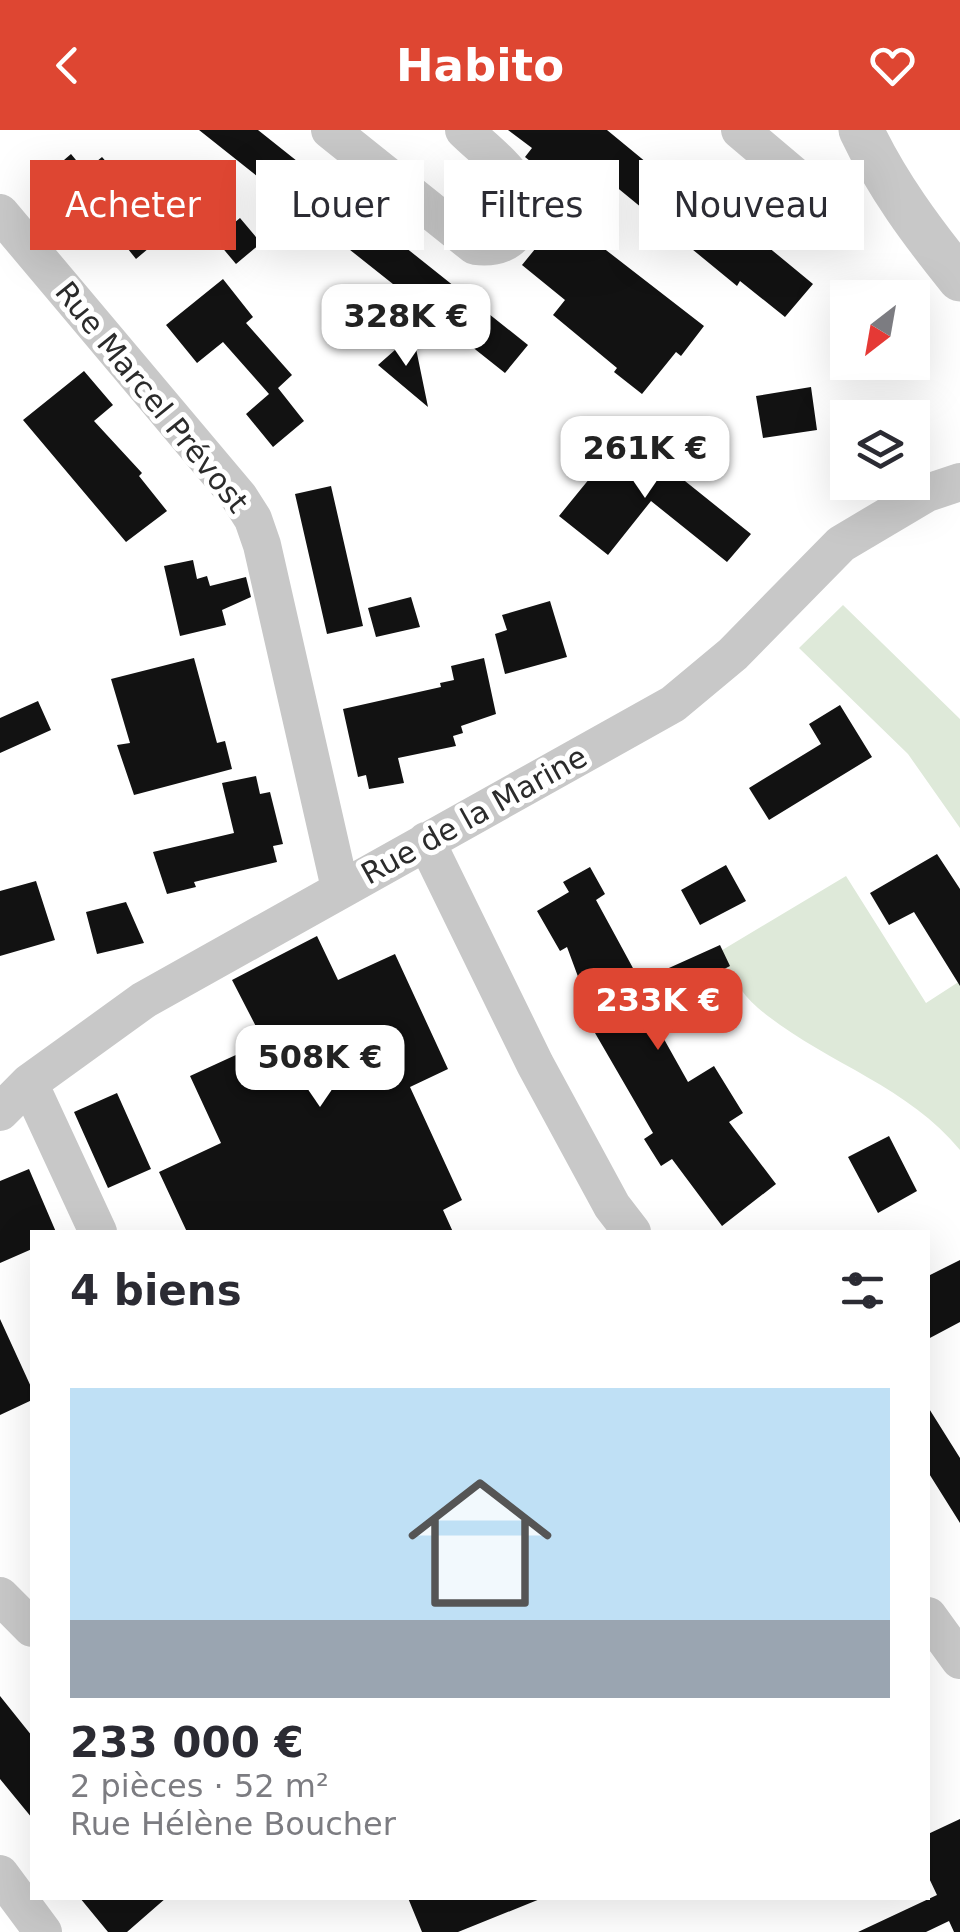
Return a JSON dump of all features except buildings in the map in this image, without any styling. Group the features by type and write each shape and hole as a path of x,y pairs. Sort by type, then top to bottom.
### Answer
{"street":[{"path":"330,130 475,246 499,245 520,227 525,214 522,188 464,130"},
{"path":"740,130 776,160"},
{"path":"862,130 879,168 915,223 960,279"},
{"path":"888,130 911,172 960,240"},
{"name":"Rue Marcel Prévost","path":"0,213 253,519 340,888"},
{"name":"Rue de la Marine","path":"10,1095 144,1000 673,704 733,654 841,544 944,488 960,459"},
{"path":"426,841 535,1064 612,1206 630,1230"},
{"path":"10,1095 97,1230"},
{"path":"0,1596 30,1626"},
{"path":"930,1619 960,1660"},
{"path":"0,1874 43,1932"}],"green space":[{"path":"843,605 960,719 960,828 908,754 799,648"},
{"path":"846,876 926,1003 960,981 960,1150 915,1108 758,1008 741,989 719,952"}]}
